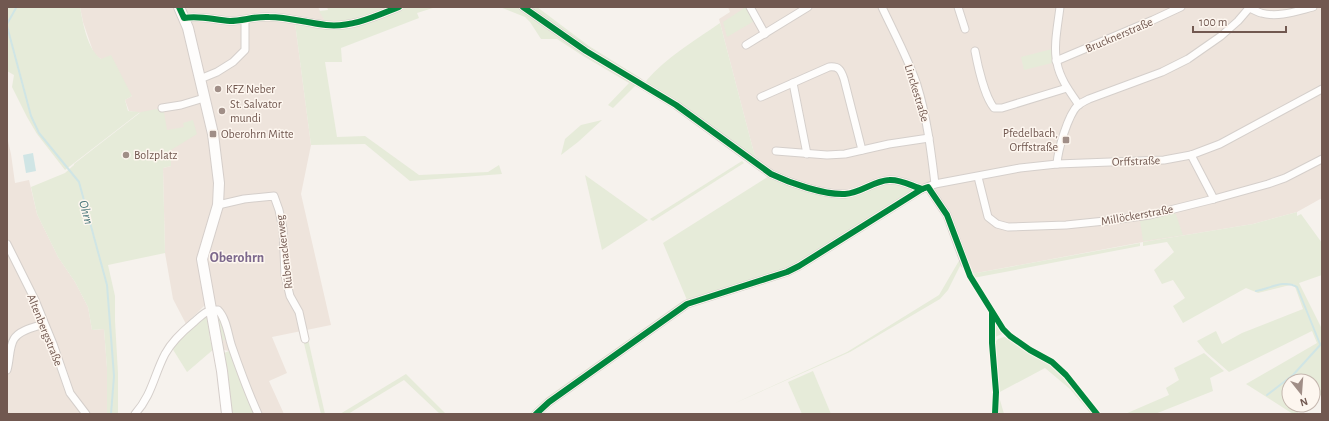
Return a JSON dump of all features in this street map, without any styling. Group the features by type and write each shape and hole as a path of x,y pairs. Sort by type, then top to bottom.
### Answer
{"main road":[{"path":"179,7 184,18 213,134 219,183 218,205 202,259 212,309 227,414"}],"street":[{"path":"184,18 198,17 229,21 270,17 328,25 348,24 369,19 399,7"},
{"path":"523,7 586,51 676,105 771,174 788,182 833,194 856,192 881,181 890,180 928,187 947,215 965,264"},
{"path":"750,7 765,34"},
{"path":"746,45 808,7"},
{"name":"Linckestraße","path":"882,7 909,64 922,105 929,138 928,187"},
{"path":"958,7 965,29"},
{"path":"1060,7 1056,61 1059,72 1067,88 1079,105"},
{"name":"Brucknerstraße","path":"1056,61 1181,7"},
{"path":"1057,164 1058,152 1070,119 1079,105 1089,98 1162,72 1188,59 1238,21 1249,7 1261,13 1273,14 1286,13 1313,7"},
{"path":"200,79 217,72 233,62 245,50 245,20"},
{"path":"975,51 990,103 994,108 1002,108 1067,88"},
{"path":"761,97 830,67 838,68 841,70 862,150"},
{"path":"793,83 807,154"},
{"name":"Orffstraße","path":"928,187 1020,168 1057,164 1164,160 1191,155 1220,144 1322,89"},
{"path":"162,108 181,105 204,98"},
{"path":"776,151 827,155 845,154 889,144 929,138"},
{"path":"1191,155 1214,199"},
{"name":"Millöckerstraße","path":"978,177 988,217 997,224 1008,227 1066,225 1150,215 1214,199 1285,178 1322,159"},
{"path":"536,414 549,402 687,304 787,272 928,187"},
{"name":"Rübenackerweg","path":"218,205 244,198 274,196 283,229 285,275 290,296 298,312 305,339"},
{"name":"Altenbergstraße","path":"7,244 35,300 70,393 86,414"},
{"path":"135,414 142,406 150,392 164,356 170,346 190,325 204,313 212,309 218,310 220,313 258,414"},
{"path":"7,370 14,338 44,324"},
{"path":"218,348 232,345"}],"shaded area":[{"path":"80,7 318,7 326,23 295,23 311,145 301,194 331,325 272,337 287,373 269,381 284,414 254,414 229,351 215,348 212,345 210,340 206,304 186,324 173,299 165,253 163,168 171,166 142,113 129,111 125,100 132,96 101,59 94,54 83,22"},
{"path":"728,7 1322,7 1322,198 1297,212 1253,224 1143,242 971,274 948,213 923,187 834,191 788,180 760,165 754,153 719,19 730,12"},
{"path":"7,137 15,183 29,180 37,214 58,257 75,282 88,307 92,330 104,329 107,368 107,414 7,414"},
{"path":"33,153 36,171 26,173 23,155"}],"green space":[{"path":"7,7 80,7 86,35 92,49 101,59 111,55 132,96 125,100 128,111 140,112 65,170 37,134 12,87 14,75 7,71"},
{"path":"327,7 392,7 348,21 326,23 319,11 328,10"},
{"path":"407,7 436,7 417,13 419,18 341,48 342,62 325,62 337,137 365,136 419,175 488,172 499,165 502,174 410,181 365,144 311,145 295,23 370,21"},
{"path":"500,7 519,7 586,53 634,82 635,86 613,108 608,105 629,83 557,39 541,39 525,17"},
{"path":"528,7 537,7 589,46 642,79 636,79 586,49"},
{"path":"746,7 756,20 727,37 723,22"},
{"path":"720,23 754,153 760,165 648,86 646,81 663,64"},
{"path":"1052,49 1052,63 1024,70 1021,57"},
{"path":"162,108 167,130 184,127 183,123 193,120 197,134 171,150 171,166 163,168 165,253 108,265 115,296 118,414 107,414 107,368 104,329 92,330 88,307 75,282 58,257 37,214 31,187 65,173 74,164 141,112"},
{"path":"602,120 561,155 565,139 581,125"},
{"path":"742,161 744,163 653,221 650,219"},
{"path":"585,175 648,220 602,250"},
{"path":"769,176 785,184 833,196 890,183 900,184 916,189 798,265 690,301 687,300 663,243"},
{"path":"1175,212 1183,235 1143,241 1140,221"},
{"path":"1297,212 1297,216 1301,214 1322,243 1322,275 1299,283 1322,329 1322,394 1321,395 1321,373 1281,373 1281,406 1246,384 1317,343 1312,331 1229,372 1206,352 1197,341 1216,331 1222,344 1242,333 1303,309 1294,284 1258,293 1246,288 1183,323 1173,306 1185,298 1173,280 1162,284 1154,270 1174,252 1167,242 1143,246 1143,242 1253,224"},
{"path":"1140,243 1140,246 973,278 971,274"},
{"path":"960,259 961,264 948,290 940,299 850,352 733,404 847,352 939,295"},
{"path":"786,277 690,307 695,302 775,278"},
{"path":"684,300 683,304 534,414 529,414 546,398"},
{"path":"219,316 226,339 222,341 216,317"},
{"path":"207,317 210,319 211,342 215,348 187,372 172,348 192,326"},
{"path":"993,318 1003,332 995,337 994,336"},
{"path":"306,330 325,414 321,414 301,331"},
{"path":"1004,337 1010,338 1051,364 1065,376 1095,414 1091,414 1070,389 1045,368 998,393 994,343 998,339"},
{"path":"229,351 232,354 254,414 230,414 224,353"},
{"path":"1204,353 1224,371 1210,378 1213,391 1155,414 1125,414 1169,395 1166,388 1179,380 1174,368"},
{"path":"813,371 831,414 802,414 788,382"},
{"path":"406,374 446,414 440,414 404,380 348,414 340,414"},
{"path":"998,393 1004,414 997,414"}],"waterway":[{"name":"Ohrn","path":"7,24 16,7"},
{"name":"Ohrn","path":"7,26 31,116 39,133 79,182 107,285 114,376 111,414"},
{"path":"1256,291 1282,284 1297,287 1320,344"},
{"path":"1267,395 1293,375 1322,343"}],"cycle path":[{"path":"179,7 184,18 201,17 230,21 259,17 276,17 326,25 345,25 354,23 399,7"},
{"path":"523,7 586,51 676,105 771,174 807,188 837,194 856,192 878,182 889,180 902,182 922,189"},
{"path":"536,414 549,402 687,304 787,272 922,189 928,187 947,215 970,276 1003,329 1010,336 1030,350 1052,362 1066,375 1097,414"},
{"path":"992,313 992,343 996,392 995,414"}],"place":[{"name":"KFZ Neber","path":"218,89"},
{"name":"St. Salvator mundi","path":"222,111"},
{"name":"Oberohrn Mitte","path":"213,134"},
{"name":"Pfedelbach, Orffstraße","path":"1066,140"},
{"name":"Bolzplatz","path":"126,155"}],"district":[{"name":"Oberohrn","path":"237,257"}]}
